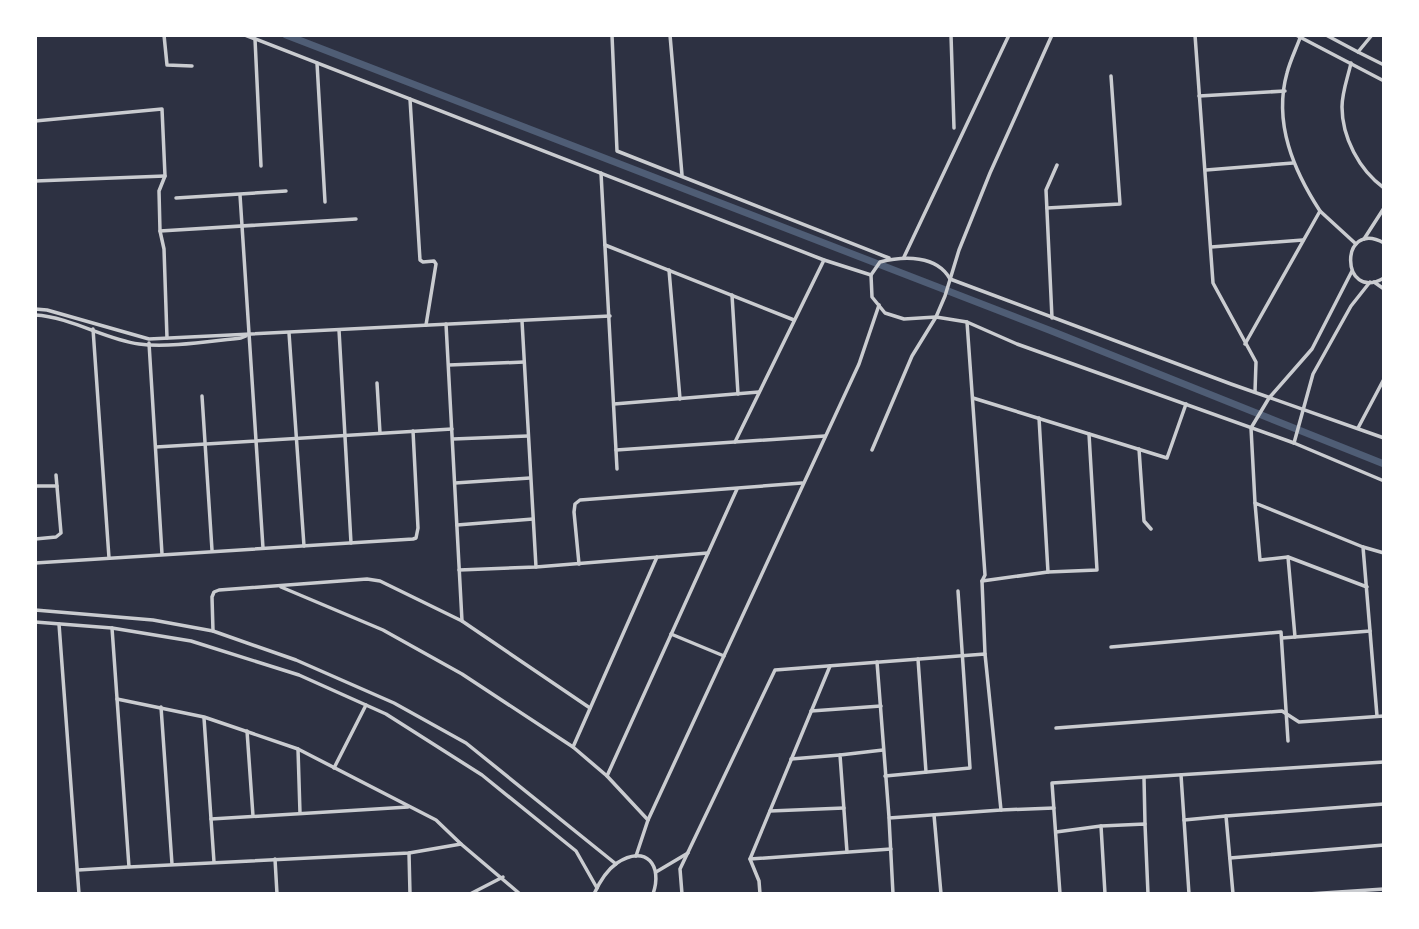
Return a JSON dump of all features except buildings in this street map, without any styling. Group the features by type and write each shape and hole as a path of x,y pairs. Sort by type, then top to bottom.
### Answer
{"street":[{"path":"164,35 167,65 192,66"},
{"path":"245,35 824,260 871,275"},
{"path":"612,35 617,150 891,259"},
{"path":"670,35 682,175"},
{"path":"951,35 954,128"},
{"path":"904,257 1009,35"},
{"path":"872,450 912,356 936,317 989,173 1052,35"},
{"path":"1195,35 1213,283 1256,362 1255,393"},
{"path":"1326,35 1384,65"},
{"path":"1358,52 1372,35"},
{"path":"1356,244 1320,211 1293,163 1283,117 1286,75 1298,36 1384,81"},
{"path":"255,39 261,166"},
{"path":"317,63 325,202"},
{"path":"1351,63 1342,104 1344,131 1358,161 1374,181 1384,188"},
{"path":"1047,208 1120,204 1111,76"},
{"path":"1199,96 1284,91"},
{"path":"410,99 420,260 434,261 436,264 426,325"},
{"path":"1384,99 1384,117"},
{"path":"35,121 162,109 165,176 159,191 167,338"},
{"path":"1206,170 1293,163"},
{"path":"1052,318 1046,190 1057,165"},
{"path":"601,173 617,469"},
{"path":"35,181 165,176"},
{"path":"176,198 286,191"},
{"path":"240,195 247,335 263,548"},
{"path":"1384,208 1362,240 1356,244 1350,257 1352,271 1357,277 1384,289"},
{"path":"1245,344 1320,211"},
{"path":"160,231 356,219"},
{"path":"1362,240 1372,239 1384,243"},
{"path":"1211,247 1303,240"},
{"path":"605,244 794,320"},
{"path":"1384,438 1052,318 950,278 945,269 920,259 904,257 880,262 871,275 872,297 885,313 904,319 936,317 967,322 1017,344 1294,443 1384,481"},
{"path":"735,442 824,260"},
{"path":"669,270 680,398"},
{"path":"1352,271 1312,349 1269,398 1251,428 1260,560 1288,557 1367,587"},
{"path":"1294,443 1313,374 1351,306 1372,282 1384,278"},
{"path":"732,295 738,394"},
{"path":"635,856 648,820 859,364 879,305"},
{"path":"35,309 47,310 149,342 241,338 247,335"},
{"path":"35,316 93,329 137,344 167,338 239,333 247,335 610,316"},
{"path":"522,321 536,567"},
{"path":"967,322 985,575 982,581 985,654 1001,810"},
{"path":"446,324 462,621"},
{"path":"93,329 109,558"},
{"path":"339,330 351,543"},
{"path":"289,333 304,545"},
{"path":"149,342 162,554"},
{"path":"449,365 524,362"},
{"path":"1358,428 1384,379"},
{"path":"377,383 380,433"},
{"path":"614,404 760,392"},
{"path":"202,396 212,550"},
{"path":"973,398 1167,458 1186,404"},
{"path":"1039,418 1048,572"},
{"path":"156,447 452,429"},
{"path":"35,563 416,538 418,528 412,431"},
{"path":"982,581 1048,572 1097,570 1089,434"},
{"path":"453,439 528,436"},
{"path":"616,450 825,436"},
{"path":"1139,449 1144,521 1151,529"},
{"path":"35,539 60,536 56,474"},
{"path":"455,483 531,478"},
{"path":"579,564 574,512 575,504 580,500 802,483"},
{"path":"35,486 57,485"},
{"path":"607,776 737,489"},
{"path":"1255,502 1363,547 1384,553"},
{"path":"457,525 533,519"},
{"path":"1363,547 1377,716"},
{"path":"459,570 536,567 708,553"},
{"path":"572,747 657,557"},
{"path":"1288,557 1295,637"},
{"path":"213,631 214,592 367,579 380,581 462,621 590,708"},
{"path":"278,585 383,630 462,674 572,747 607,776 648,820"},
{"path":"885,776 970,768 958,591"},
{"path":"35,610 153,620 213,631 296,660 394,703 466,743 616,864"},
{"path":"35,622 111,628 191,641 299,675 386,714 482,775 576,850 597,888"},
{"path":"59,624 79,894"},
{"path":"111,628 129,867"},
{"path":"1282,638 1370,631"},
{"path":"1111,647 1281,632 1288,741"},
{"path":"671,634 724,656"},
{"path":"682,894 680,869 775,670 985,654"},
{"path":"918,659 926,772"},
{"path":"877,662 893,894"},
{"path":"760,894 759,880 750,859 830,666"},
{"path":"117,698 204,717 298,749 436,820 520,894"},
{"path":"334,768 366,705"},
{"path":"811,711 881,706"},
{"path":"161,707 172,864"},
{"path":"1056,728 1282,711 1298,722 1384,716"},
{"path":"204,717 214,862"},
{"path":"247,730 253,816"},
{"path":"298,749 300,813"},
{"path":"791,759 883,750"},
{"path":"840,755 847,852"},
{"path":"1060,894 1052,783 1384,762"},
{"path":"1181,775 1189,894"},
{"path":"1144,778 1148,894"},
{"path":"1184,820 1384,804"},
{"path":"211,819 410,806"},
{"path":"770,811 844,808"},
{"path":"889,818 1054,808"},
{"path":"934,815 941,894"},
{"path":"1226,816 1233,894"},
{"path":"1056,832 1145,824"},
{"path":"1101,826 1105,894"},
{"path":"78,870 409,853 461,844"},
{"path":"1230,858 1384,845"},
{"path":"750,859 891,849"},
{"path":"656,872 690,852"},
{"path":"409,853 410,894"},
{"path":"594,894 616,864 635,856 648,858 656,867 658,882 653,894"},
{"path":"275,859 277,894"},
{"path":"470,894 503,877"},
{"path":"1308,894 1384,889"}],"waterway":[{"path":"286,35 1049,330 1384,464"}]}
